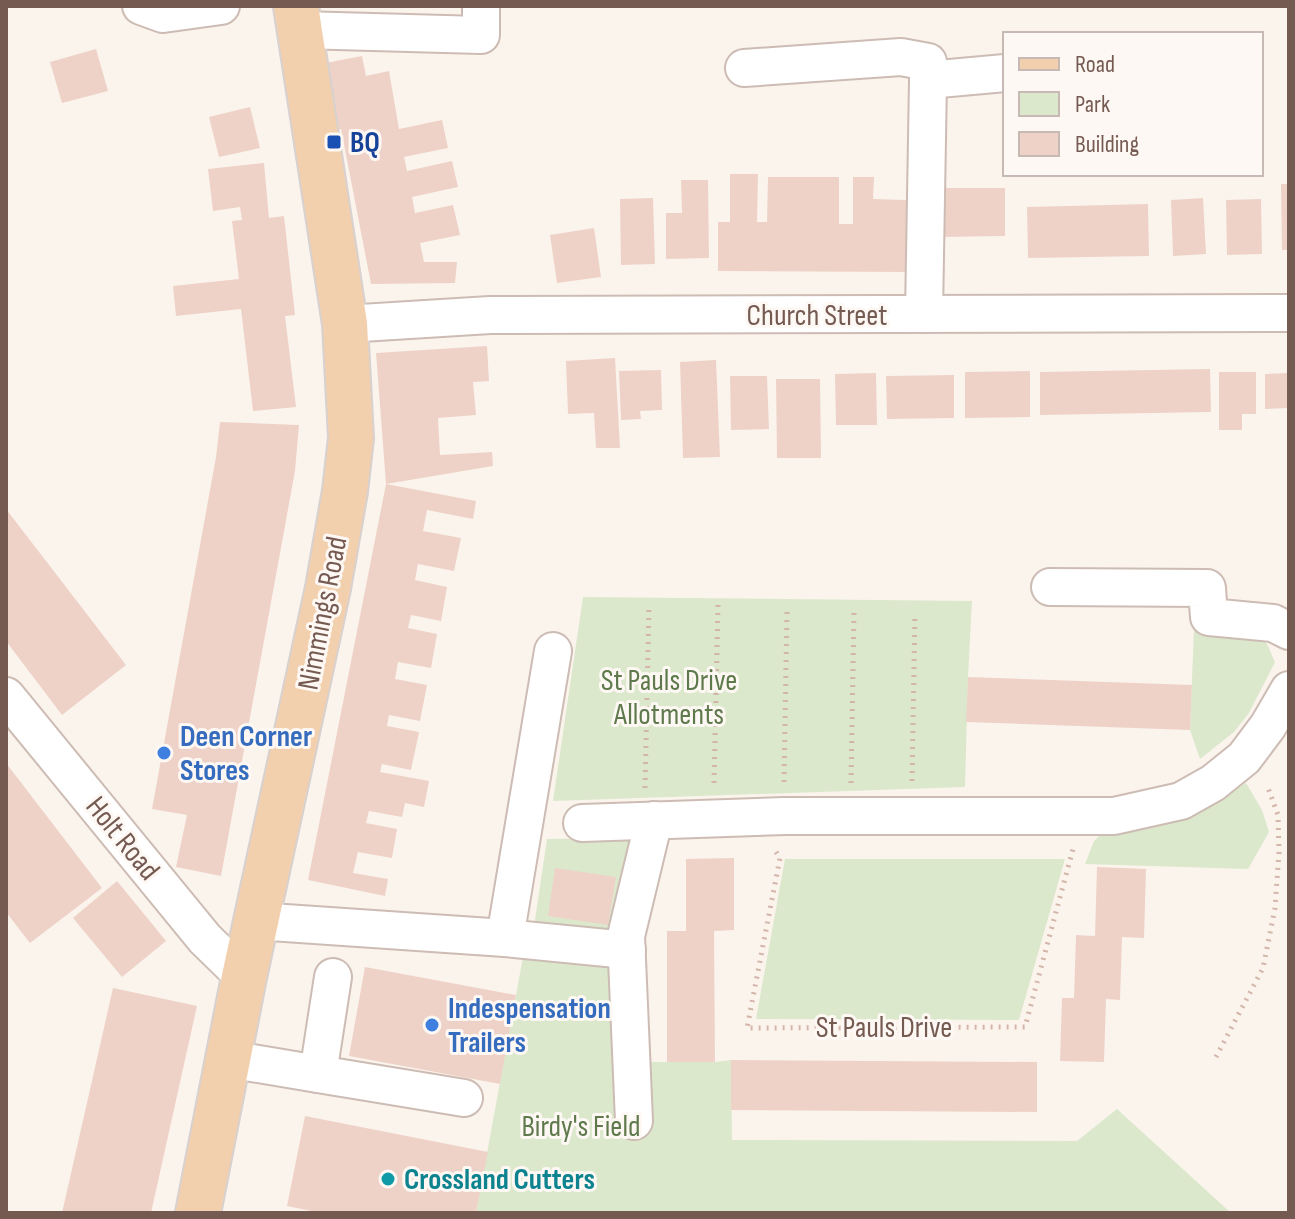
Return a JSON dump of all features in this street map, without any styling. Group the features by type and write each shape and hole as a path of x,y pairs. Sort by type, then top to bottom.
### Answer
{"main road":[{"name":"Nimmings Road","path":"198,1213 244,977 328,588 351,438 345,324 298,18"}],"street":[{"path":"141,6 163,14 221,6"},
{"path":"298,18 481,35 481,6"},
{"path":"744,68 901,57 928,62 924,314"},
{"path":"928,80 1003,73"},
{"name":"Church Street","path":"345,324 490,315 1289,313"},
{"path":"1050,587 1207,588 1209,617 1273,623 1289,631"},
{"path":"505,938 553,651"},
{"path":"582,823 770,817 1114,816 1181,801 1213,783 1244,758 1289,690"},
{"name":"Holt Road","path":"6,696 205,939 244,977"},
{"path":"634,1121 626,936 649,820"},
{"path":"256,921 505,938 627,950"},
{"path":"318,1074 333,977"},
{"path":"228,1059 464,1098"}],"path":[{"path":"649,605 649,820"},
{"path":"714,818 718,605"},
{"path":"770,817 784,792 787,611"},
{"path":"849,816 854,612"},
{"path":"909,816 915,614"},
{"path":"1216,1057 1263,968 1275,908 1278,815 1266,783 1244,758"},
{"name":"St Pauls Drive","path":"770,817 780,858 747,1028 1025,1027 1082,817"}],"green space":[{"name":"St Pauls Drive Allotments","path":"583,597 972,601 965,787 553,801"},
{"path":"1194,628 1253,634 1267,644 1275,662 1249,713 1234,732 1200,759 1190,730"},
{"path":"1246,783 1262,810 1269,832 1248,869 1085,864 1094,841 1101,834 1182,819 1212,805"},
{"name":"Birdy's Field","path":"664,837 639,931 643,1062 731,1060 732,1140 1077,1141 1117,1109 1231,1213 476,1213 523,957 535,920 547,839"},
{"path":"785,859 1065,859 1019,1020 756,1019"}],"building":[{"path":"96,49 108,91 62,103 50,62"},
{"path":"362,56 366,76 389,71 399,129 442,120 448,148 404,157 407,171 452,161 458,187 412,197 415,213 453,205 460,235 420,243 424,262 457,262 455,283 371,284 341,129 333,131 320,64"},
{"path":"250,107 260,148 219,157 209,117"},
{"path":"264,163 269,218 284,216 295,315 285,316 296,407 253,411 241,309 176,316 173,286 239,279 232,221 242,220 240,207 213,211 208,169"},
{"path":"730,174 758,174 757,222 767,222 768,177 839,177 839,224 853,224 853,177 874,177 873,199 906,200 906,272 718,271 718,222 730,222"},
{"path":"681,180 708,180 709,258 666,259 666,213 682,213"},
{"path":"1281,184 1289,184 1289,250 1282,250"},
{"path":"940,188 1005,188 1005,236 940,237"},
{"path":"653,198 655,264 621,265 620,199"},
{"path":"1203,198 1206,254 1173,256 1171,200"},
{"path":"1261,199 1262,254 1227,255 1226,200"},
{"path":"1148,204 1149,256 1028,258 1027,207"},
{"path":"594,228 601,277 557,283 550,235"},
{"path":"487,346 489,381 473,382 476,415 438,418 440,455 492,452 493,466 386,484 376,353"},
{"path":"615,358 620,448 596,448 594,413 568,414 566,361"},
{"path":"716,360 720,457 683,458 680,362"},
{"path":"1210,369 1211,412 1040,415 1040,372"},
{"path":"661,370 662,410 640,411 641,419 621,420 619,371"},
{"path":"1030,371 1030,417 965,418 965,372"},
{"path":"1219,372 1256,372 1256,414 1242,414 1242,430 1219,430"},
{"path":"876,373 877,425 836,425 835,374"},
{"path":"1289,373 1289,408 1265,409 1265,374"},
{"path":"954,375 954,418 887,419 886,376"},
{"path":"730,376 767,376 769,429 731,430"},
{"path":"776,379 820,379 821,458 777,458"},
{"path":"220,422 299,425 295,471 221,876 176,867 187,815 152,809"},
{"path":"386,484 476,501 473,519 427,510 423,531 461,538 454,571 418,564 415,580 447,587 441,621 411,615 408,628 437,634 431,668 398,662 395,679 427,685 420,721 389,715 387,726 419,732 411,770 382,764 380,772 429,781 424,807 405,803 402,817 369,811 366,823 397,829 392,858 358,852 353,873 388,879 385,896 308,880"},
{"path":"6,509 126,665 62,715 6,641"},
{"path":"968,677 1192,685 1190,730 966,722"},
{"path":"6,763 102,888 30,943 6,912"},
{"path":"734,858 734,930 714,931 715,1062 667,1062 667,931 686,931 686,859"},
{"path":"1097,867 1146,869 1144,938 1122,937 1120,1000 1106,999 1104,1062 1060,1061 1062,998 1074,998 1076,935 1095,936"},
{"path":"555,868 616,877 608,925 548,916"},
{"path":"117,881 166,941 122,977 73,918"},
{"name":"Indespensation Trailers","path":"365,967 516,995 500,1084 349,1056"},
{"path":"113,988 197,1006 151,1213 62,1213"},
{"path":"731,1060 1037,1062 1037,1112 731,1110"},
{"name":"Crossland Cutters","path":"305,1116 488,1152 476,1213 321,1213 287,1206"}],"place":[{"name":"BQ","path":"334,142"},
{"name":"Deen Corner Stores","path":"164,753"},
{"name":"Indespensation Trailers","path":"432,1025"},
{"name":"Crossland Cutters","path":"388,1179"}]}
